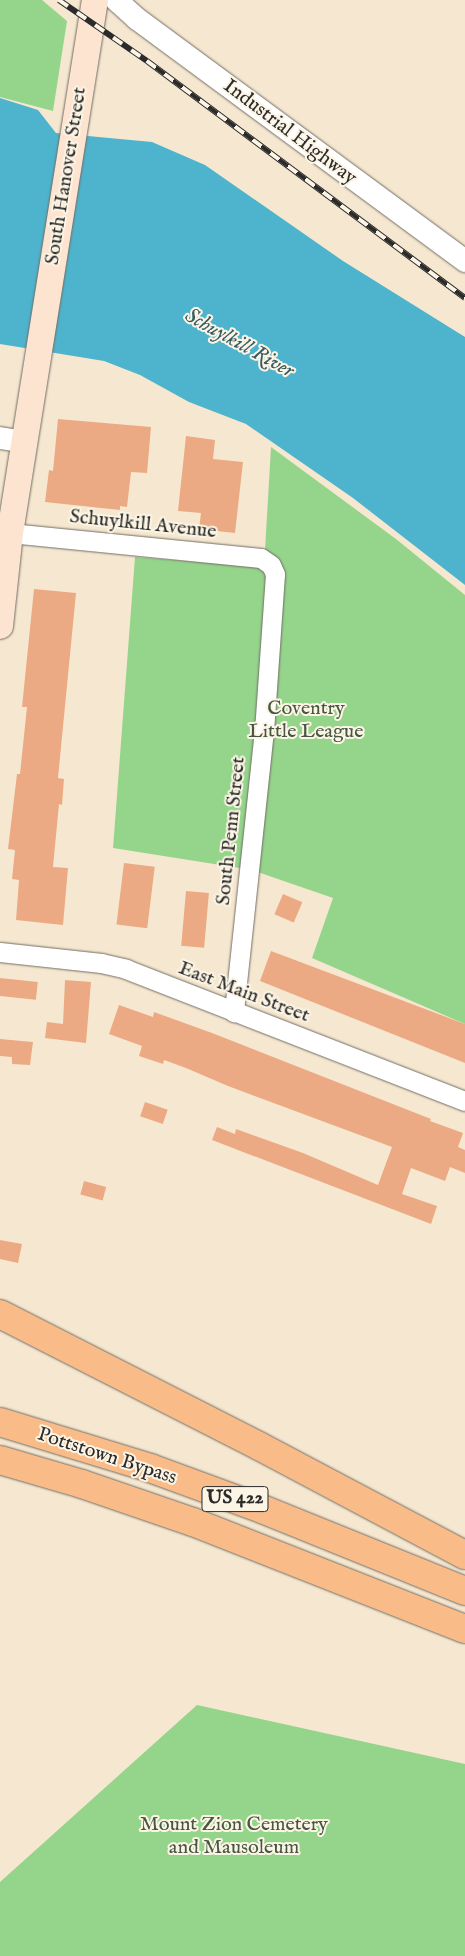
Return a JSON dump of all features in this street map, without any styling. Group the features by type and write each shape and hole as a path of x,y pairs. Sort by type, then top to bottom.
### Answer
{"highway":[{"path":"0,1314 259,1446 465,1555"},
{"name":"Pottstown Bypass","path":"0,1422 150,1468 262,1510 465,1591"},
{"name":"Pottstown Bypass","path":"0,1460 82,1484 193,1522 465,1629"}],"main road":[{"name":"South Hanover Street","path":"12,440 29,412 95,0"},
{"path":"0,626 10,533 12,440"}],"street":[{"name":"Industrial Highway","path":"116,0 137,19 465,261"},
{"name":"Schuylkill Avenue","path":"10,533 261,558 271,565"},
{"name":"South Penn Street","path":"234,1012 264,730 275,574 271,565"},
{"name":"East Main Street","path":"0,952 101,963 126,969 465,1101"}],"green space":[{"path":"0,0 42,0 67,21 53,111 0,97"},
{"name":"Coventry Little League","path":"271,447 396,539 465,595 465,1024 312,958 333,898 252,870 113,848 135,557 264,567"},
{"name":"Mount Zion Cemetery and Mausoleum","path":"197,1705 465,1764 465,1956 0,1956 0,1882"}],"water":[{"name":"Schuylkill River","path":"0,98 38,110 56,133 152,142 205,165 343,261 465,337 465,585 353,498 246,424 189,402 140,375 104,361 0,344"}],"building":[{"path":"58,419 151,427 147,473 131,472 127,507 120,506 120,510 45,502 49,470 53,471"},
{"path":"186,436 215,440 213,459 243,462 235,533 199,529 201,513 178,511"},
{"path":"34,589 76,593 58,778 64,779 62,805 59,804 53,867 68,868 63,925 16,920 19,880 12,879 15,850 8,849 17,774 20,774 27,707 22,707"},
{"path":"124,863 155,867 147,928 116,925"},
{"path":"186,891 209,893 204,948 181,946"},
{"path":"283,894 302,902 294,922 274,914"},
{"path":"271,951 465,1024 465,1063 260,981"},
{"path":"0,978 38,982 36,1000 0,996"},
{"path":"65,980 91,982 86,1043 45,1038 47,1022 63,1024"},
{"path":"119,1005 153,1017 154,1012 212,1033 463,1133 458,1147 465,1150 465,1173 450,1167 445,1181 411,1168 402,1194 437,1206 431,1224 212,1140 217,1127 235,1134 236,1129 303,1153 378,1185 392,1147 164,1060 163,1064 139,1056 142,1046 109,1034"},
{"path":"0,1039 33,1042 30,1065 12,1064 12,1057 0,1056"},
{"path":"145,1102 168,1110 163,1124 140,1116"},
{"path":"84,1181 106,1187 103,1200 80,1195"},
{"path":"0,1240 22,1244 18,1263 0,1259"}],"railway":[{"path":"59,0 147,61 465,298"}]}
